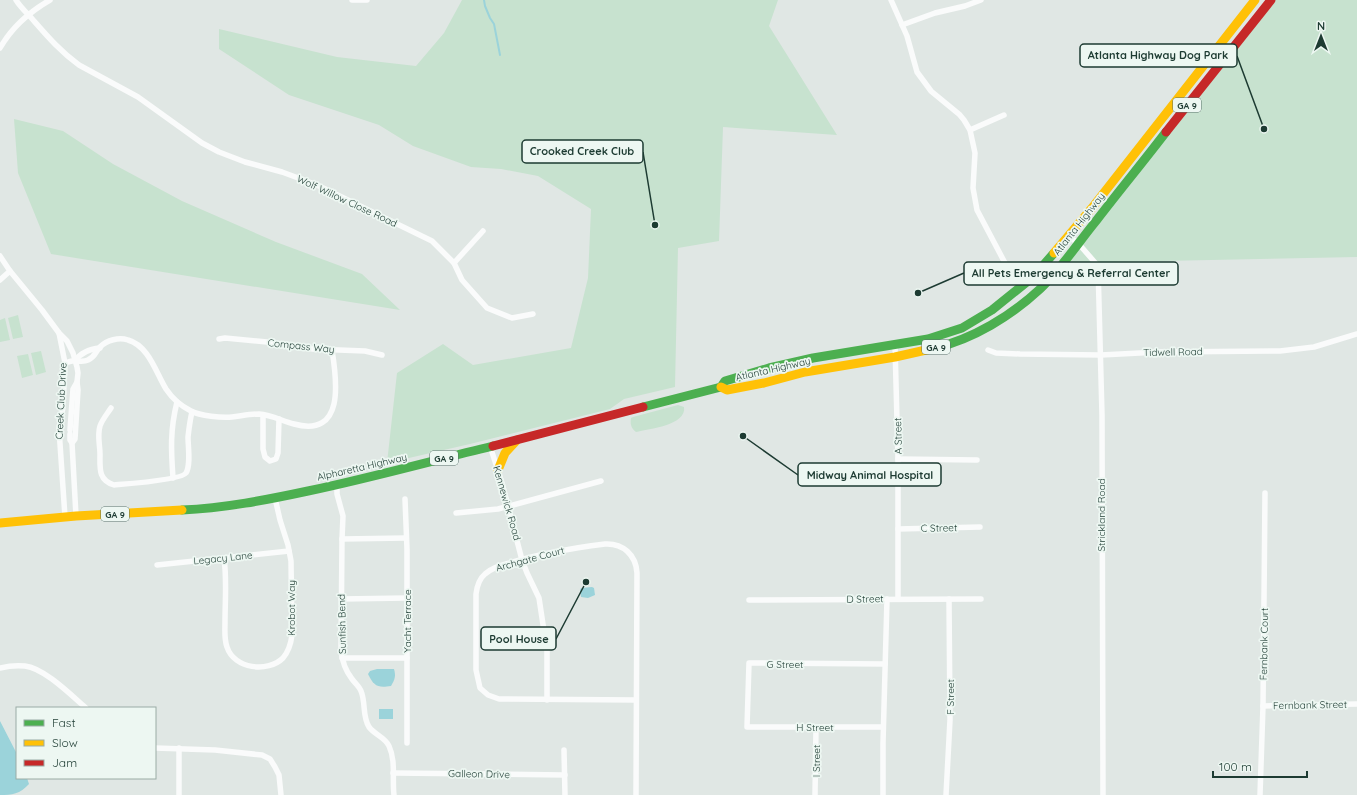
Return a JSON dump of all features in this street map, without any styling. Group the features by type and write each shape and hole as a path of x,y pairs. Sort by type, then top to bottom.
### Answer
{"main road":[{"name":"Atlanta Highway","path":"1255,0 1092,208 1033,276 992,310 962,328 928,339 814,358 778,366 725,381 721,387 727,390 764,383 805,372 895,357 952,344 994,324 1017,309 1041,288 1060,266 1271,0"},
{"name":"Alpharetta Highway","path":"0,523 65,516 200,509 237,505 275,498 337,485 721,387"},
{"path":"498,470 504,453 518,439"}],"street":[{"name":"Wolf Willow Close Road","path":"16,0 21,9 28,14 54,44 71,59 84,68 138,97 202,143 233,158 300,178 326,188 432,241 454,263 462,280 487,308 512,318 533,314"},
{"path":"0,48 10,33 28,14 50,0"},
{"path":"352,0 367,0"},
{"path":"891,0 907,36 917,72 931,91 959,114 970,130 975,153 973,188 977,210 1005,263 1021,286"},
{"path":"902,25 935,12 965,6 981,0"},
{"path":"970,130 1004,115"},
{"path":"454,263 483,231"},
{"name":"Strickland Road","path":"1068,236 1078,243 1098,266 1101,355 1103,795"},
{"name":"Creek Club Drive","path":"0,256 10,271 67,341 75,360 78,373 78,390 70,432 70,440 72,443 76,516"},
{"path":"0,280 10,271"},
{"name":"Creek Club Drive","path":"59,333 64,363 63,407 58,429 65,516"},
{"name":"Tidwell Road","path":"988,350 996,353 1008,354 1101,355 1159,352 1280,351 1314,347 1357,334"},
{"name":"Compass Way","path":"219,339 225,338 267,342 313,349 377,353 382,355"},
{"path":"64,363 75,360 82,362 96,355 100,348 107,342 118,339 127,339 136,343 147,354 167,390 177,402 192,412 209,416 226,417 252,414 263,415 294,425 307,427 322,423 329,417 335,404 336,373 332,350"},
{"name":"A Street","path":"895,345 897,372 898,599"},
{"path":"75,360 80,354 100,348"},
{"path":"174,478 171,436 177,402"},
{"path":"111,408 102,422 98,438 100,470 104,479 114,485 183,476 187,472 189,457 188,437 192,412"},
{"path":"62,414 74,415"},
{"name":"Creek Club Drive","path":"72,443 75,439 74,415"},
{"path":"263,415 263,449 265,457 270,461 276,459 278,453 279,419"},
{"name":"Kennewick Road","path":"490,446 509,507 522,560 539,598 547,651 547,700"},
{"path":"898,459 978,460"},
{"path":"456,513 498,510 601,480"},
{"name":"Sunfish Bend","path":"337,485 337,494 343,516 342,658 347,672 362,692 364,713 369,726 390,746 394,795"},
{"name":"Fernbank Court","path":"1260,795 1263,706 1265,493"},
{"name":"Krobot Way","path":"224,558 225,636 227,648 231,656 242,664 266,666 275,663 287,654 292,635 291,562 275,498"},
{"name":"Yacht Terrace","path":"405,499 407,549 407,744"},
{"name":"C Street","path":"898,529 980,527"},
{"path":"342,539 406,538"},
{"name":"Archgate Court","path":"636,700 499,699 488,695 480,688 476,670 476,594 479,580 484,574 492,569 555,551 613,544 620,546 630,553 634,560 637,573 636,795"},
{"name":"Legacy Lane","path":"157,564 289,551"},
{"path":"342,599 407,598"},
{"path":"883,795 887,599"},
{"name":"F Street","path":"946,795 950,720 949,599"},
{"name":"D Street","path":"749,600 981,599"},
{"path":"342,658 407,658"},
{"name":"G Street","path":"747,727 749,663 885,664"},
{"path":"0,668 18,665 27,666 44,673 85,707"},
{"name":"Fernbank Street","path":"1263,706 1357,704"},
{"name":"H Street","path":"747,727 884,727"},
{"name":"I Street","path":"816,728 816,795"},
{"path":"156,748 215,750 262,755 270,759 279,775 281,795"},
{"path":"179,748 179,795"},
{"path":"564,750 565,795"},
{"name":"Galleon Drive","path":"393,773 565,775"}],"green space":[{"path":"462,0 778,0 769,26 837,135 723,127 719,241 678,248 675,387 624,399 610,409 387,463 397,373 443,344 473,365 571,348 588,278 591,209 538,176 501,169 471,167 413,146 379,125 289,95 219,49 219,29 337,57 416,66 444,33"},
{"path":"1274,0 1357,0 1357,257 1065,263"},
{"path":"14,119 63,131 113,164 182,201 276,242 362,274 400,310 51,254 18,173"},
{"path":"18,315 23,337 13,339 8,318"},
{"path":"5,318 10,340 0,342 0,320"},
{"path":"41,351 46,372 36,375 31,353"},
{"path":"28,354 33,375 22,378 17,356"},
{"path":"678,405 684,407 683,413 680,418 674,422 658,428 636,432 632,427 631,418 633,417"}],"water":[{"path":"581,588 594,588 595,595 588,598 581,597"},
{"path":"377,669 394,669 395,678 391,686 382,687 374,684 368,674 370,671"},
{"path":"379,709 393,709 393,719 379,719"},
{"path":"0,721 16,752 16,779 27,779 29,784 19,792 8,795 0,795"}],"waterway":[{"path":"484,0 485,6 494,24 500,55"}],"traffic: fast":[{"path":"935,348 963,339 991,325 1017,308 1040,289 1062,264 1166,132"},
{"path":"721,387 725,381 769,368 813,358 928,339 962,328 992,310 1033,277 1054,253"},
{"path":"643,407 721,387"},
{"path":"182,510 230,505 292,494 354,481 493,446"}],"traffic: slow":[{"path":"1054,253 1092,208 1255,0"},
{"path":"721,387 727,390 764,383 805,372 895,357 935,348"},
{"path":"498,470 505,453 517,440"},
{"path":"0,523 76,516 182,510"}],"traffic: jam":[{"path":"1166,132 1271,0"},
{"path":"493,446 643,407"}],"place":[{"name":"Atlanta Highway Dog Park","path":"1264,129"},
{"name":"Crooked Creek Club","path":"655,225"},
{"name":"All Pets Emergency & Referral Center","path":"918,293"},
{"name":"Midway Animal Hospital","path":"743,436"},
{"name":"Pool House","path":"586,582"}]}
